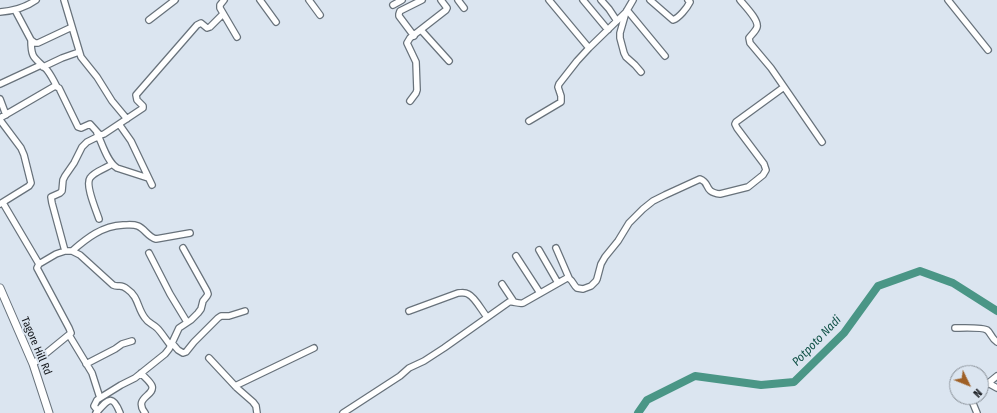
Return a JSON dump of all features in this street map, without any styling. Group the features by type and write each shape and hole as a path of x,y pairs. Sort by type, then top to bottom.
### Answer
{"main road":[{"name":"Tagore Hill Rd","path":"0,288 33,364 49,413"}],"street":[{"path":"0,12 15,10 36,0"},
{"path":"64,0 81,57 127,119"},
{"path":"149,20 175,0"},
{"path":"224,0 220,5 223,14 237,37"},
{"path":"260,0 276,22"},
{"path":"309,0 320,15"},
{"path":"393,5 402,0"},
{"path":"414,36 399,14 400,11 422,0"},
{"path":"410,101 416,94 417,90 416,62 407,43 410,38 446,10 446,6 441,0"},
{"path":"458,0 464,8"},
{"path":"549,0 589,48"},
{"path":"583,0 608,30"},
{"path":"601,0 617,22"},
{"path":"529,121 561,102 562,96 558,87 577,61 617,22 633,0"},
{"path":"650,0 673,20 676,19 689,4 690,2 688,0"},
{"path":"948,0 988,50"},
{"path":"740,1 752,15 757,25 757,29 750,36 749,40 771,68 822,142"},
{"path":"15,10 31,40 32,54 47,70 78,127 81,128 90,124 98,134 112,164 117,168 148,178"},
{"path":"626,11 665,56"},
{"path":"626,11 620,33 621,43 626,56 641,72"},
{"path":"68,251 51,197 60,193 62,190 65,176 82,148 87,142 98,134 104,134 142,108 143,106 137,100 136,95 199,23 207,28 210,27 223,14"},
{"path":"31,40 38,43 72,27"},
{"path":"421,30 449,61"},
{"path":"0,84 79,52"},
{"path":"39,264 1,204 29,186 30,183 21,148 0,119 50,88 55,86 57,87"},
{"path":"556,248 569,278 575,287 579,289 591,286 598,278 601,264 605,257 618,241 629,223 653,201 700,179 705,182 710,191 720,194 744,188 763,175 766,167 735,124 784,87"},
{"path":"0,99 6,115"},
{"path":"119,124 131,141 152,185"},
{"path":"99,218 91,194 89,181 94,174 112,164"},
{"path":"100,398 94,378 69,335 71,333 69,328 38,271 37,268 39,264 56,254 68,251 93,234 120,225 137,226 143,229 152,238 156,239 190,233"},
{"path":"120,413 114,401 107,401 97,412 94,406 97,400 141,373 165,354 179,328 198,313 208,294 183,248"},
{"path":"539,250 558,283"},
{"path":"68,251 80,255 113,285 122,285 132,293 137,300 145,318 160,331 171,344 183,353 186,352 218,318 245,311"},
{"path":"149,253 170,294 187,322"},
{"path":"516,256 540,293"},
{"path":"342,413 400,376 406,370 424,361 444,348 509,302 520,304 569,278"},
{"path":"502,284 514,302"},
{"path":"409,311 464,292 471,296 487,317"},
{"path":"955,328 984,329 989,332 992,338 997,342"},
{"path":"33,364 69,335"},
{"path":"86,364 122,344 132,341"},
{"path":"235,386 314,348"},
{"path":"209,358 235,386 253,402 256,406 257,413"},
{"path":"141,373 152,385 151,390 141,402 142,409 145,413"},
{"path":"989,382 997,376"}],"waterway":[{"name":"Potpoto Nadi","path":"638,413 647,400 695,376 761,385 794,382 844,333 878,286 920,271 953,283 997,311"}]}
